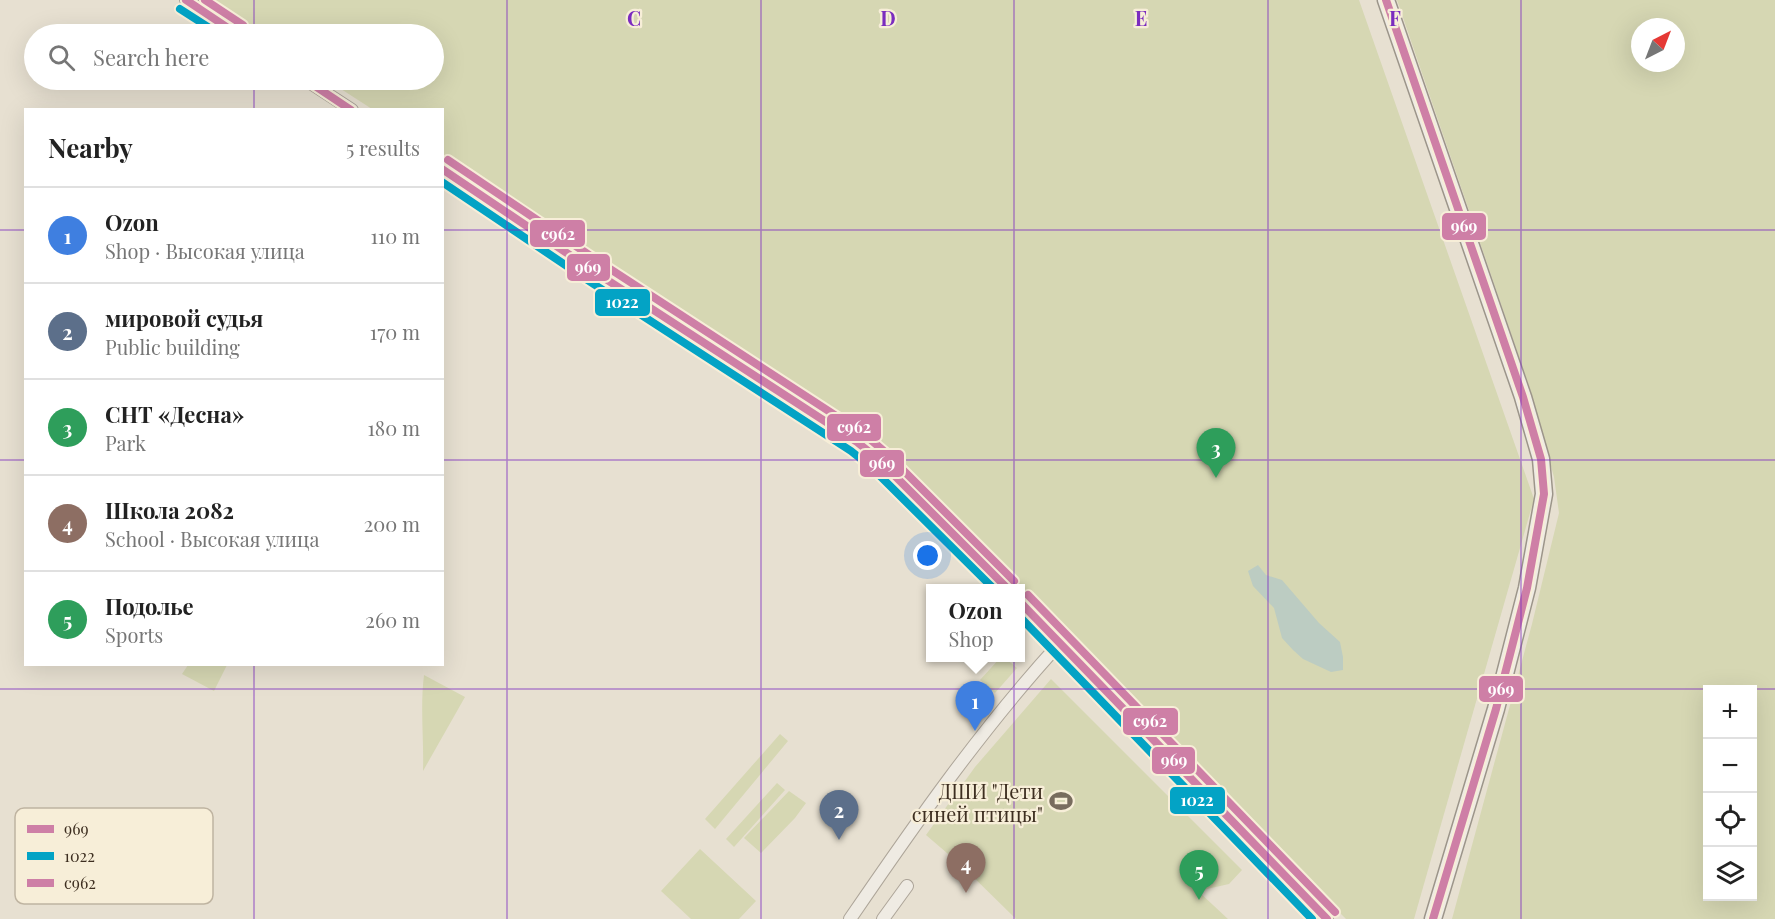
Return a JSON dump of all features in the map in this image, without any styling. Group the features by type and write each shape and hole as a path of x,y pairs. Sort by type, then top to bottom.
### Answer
{"street":[{"path":"186,0 222,24"},
{"path":"1386,0 1523,398 1541,459 1544,494 1527,588 1499,698 1433,919"},
{"path":"321,90 349,108"},
{"path":"444,170 598,274 857,442 878,459 1003,584"},
{"path":"1025,607 1327,919"},
{"path":"850,919 992,723 1025,681 1060,643"},
{"path":"883,919 907,886"}],"green space":[{"path":"207,0 1359,0 1534,499 1414,919 1346,919 1025,597 1025,584 1012,584 885,456 444,158 444,108 370,108 343,90 444,90 444,24 244,24"},
{"path":"1397,0 1775,0 1775,919 1452,919 1532,624 1559,513 1554,477 1528,383"},
{"path":"996,662 1010,662 1017,668 995,693 980,680"},
{"path":"187,666 226,666 214,691 182,674"},
{"path":"424,675 465,697 423,771 422,699"},
{"name":"ДШИ \"Дети синей птицы\"","path":"1051,679 1242,870 1229,884 1198,891 1228,919 1016,919 962,866 926,835 975,767"},
{"path":"780,734 788,741 715,829 705,819"},
{"path":"777,783 785,790 734,847 726,839"},
{"path":"789,791 806,803 795,818 761,853 744,838"},
{"path":"700,849 756,901 739,919 691,919 661,891"}],"shaded area":[{"path":"1258,565 1266,575 1282,580 1319,623 1340,642 1343,670 1331,672 1303,659 1282,638 1274,608 1253,586 1248,571"}],"transit line":[{"name":"969","path":"186,0 222,24"},
{"name":"с962","path":"205,0 241,24"},
{"name":"969","path":"1386,0 1523,397 1541,459 1544,494 1527,588 1496,709 1433,919"},
{"name":"1022","path":"180,9 203,24"},
{"name":"969","path":"321,90 348,108"},
{"name":"с962","path":"448,160 604,265 864,434 885,452 1014,581"},
{"name":"969","path":"444,170 598,274 857,442 878,459 1003,584"},
{"name":"1022","path":"444,183 592,283 851,451 871,467 989,584"},
{"name":"с962","path":"1028,595 1335,912"},
{"name":"969","path":"1025,607 1327,919"},
{"name":"1022","path":"1025,622 1312,919"}],"place":[{"name":"СНТ «Десна»","path":"1216,478"},
{"name":"Ozon","path":"975,731"},
{"name":"ДШИ \"Дети синей птицы\"","path":"1061,801"},
{"name":"мировой судья","path":"839,840"},
{"name":"Школа 2082","path":"966,893"},
{"name":"Подолье","path":"1199,900"}]}
